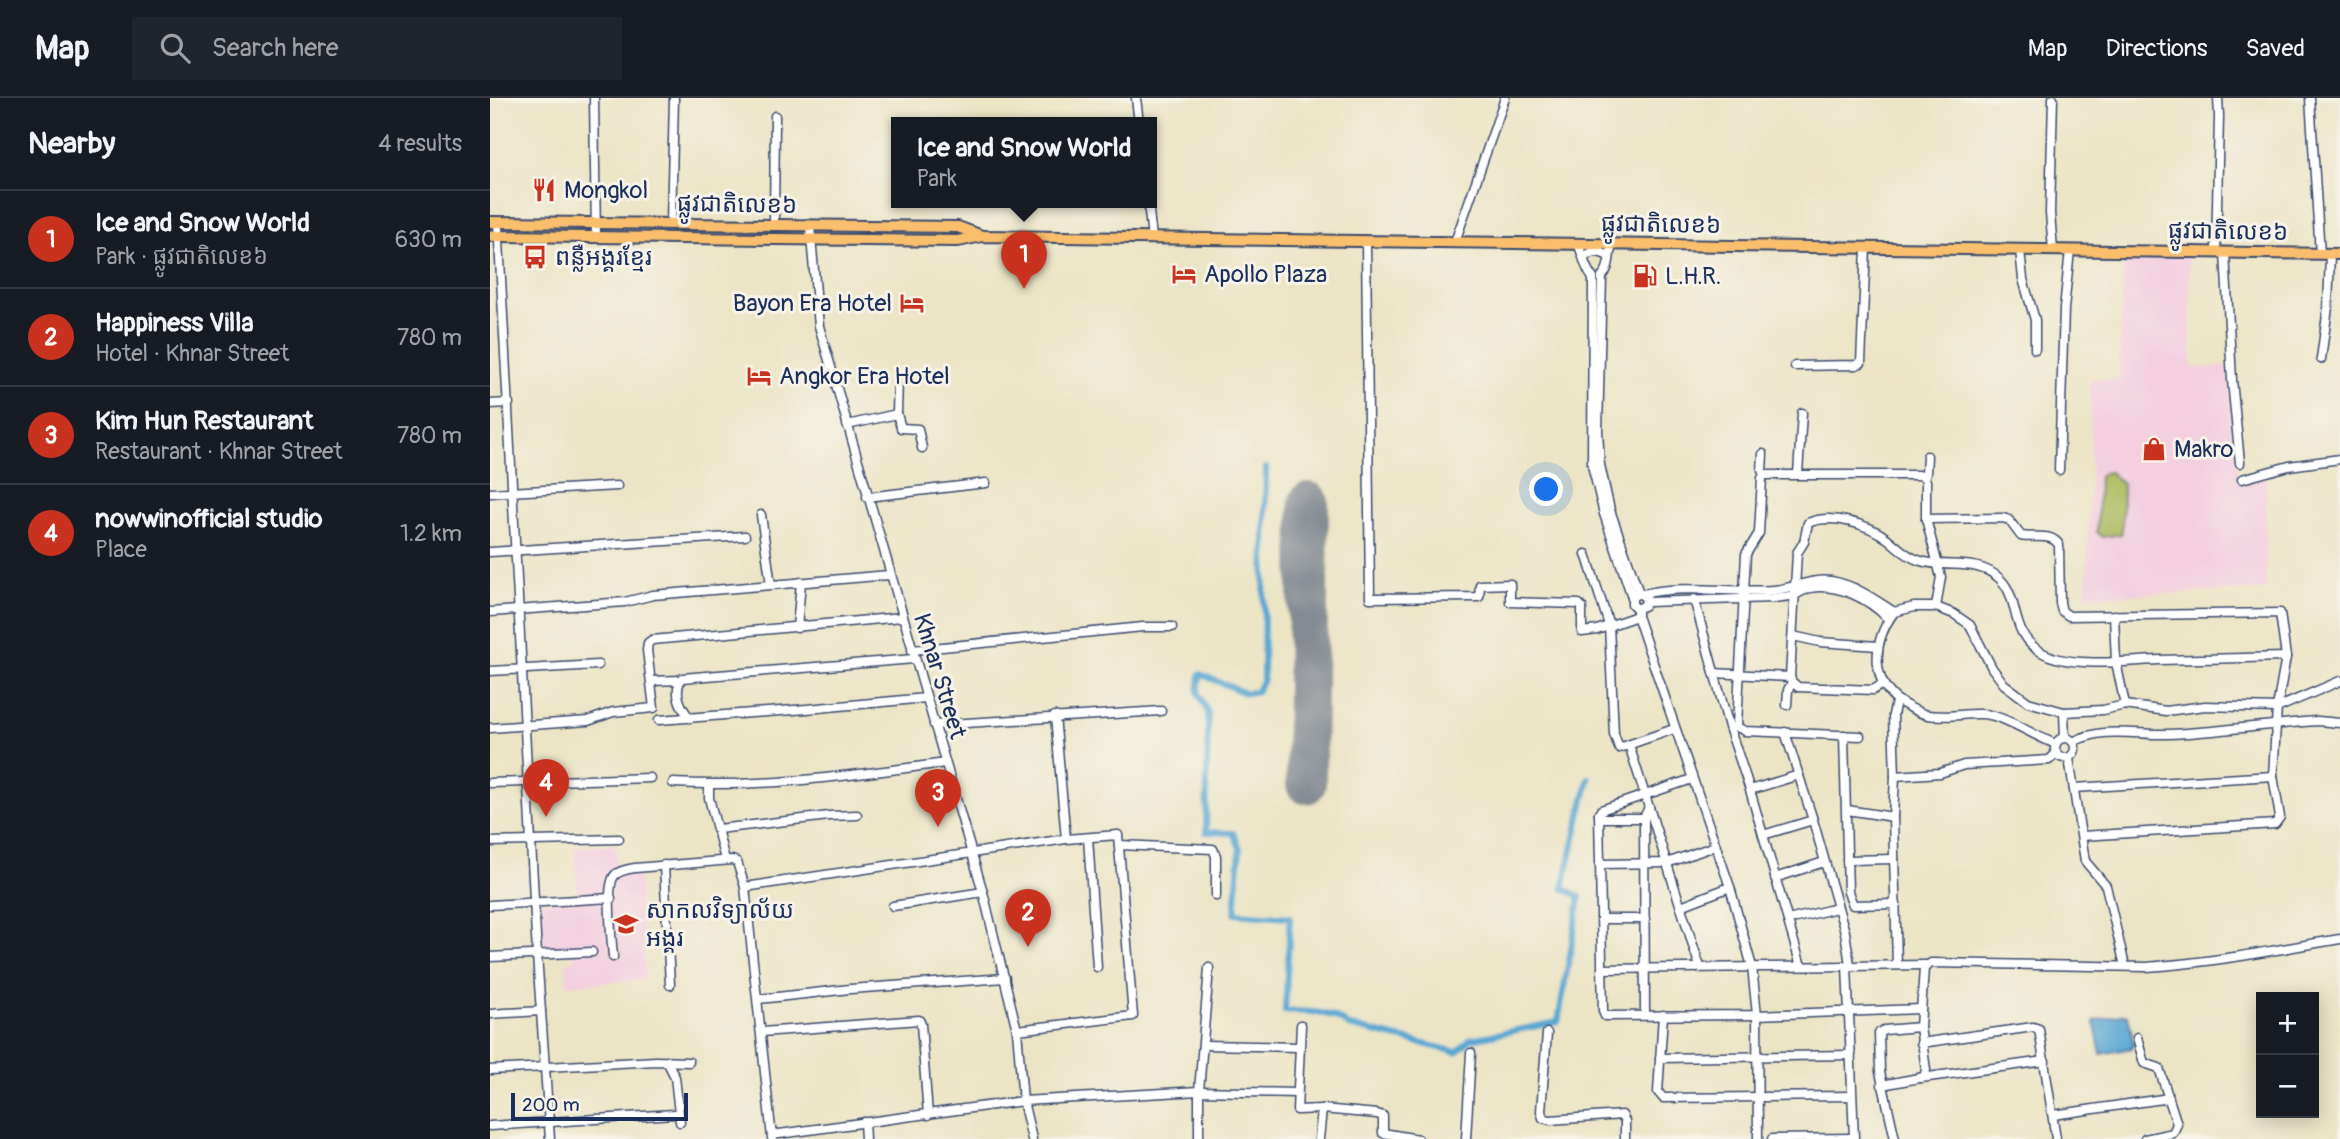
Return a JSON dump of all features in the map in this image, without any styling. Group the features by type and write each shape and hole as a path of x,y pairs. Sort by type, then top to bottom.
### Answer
{"highway":[{"name":"ផ្លូវជាតិលេខ៦","path":"494,222 958,227 982,236"},
{"path":"910,241 911,227"},
{"name":"ផ្លូវជាតិលេខ៦","path":"494,236 958,241 982,236 1578,244 1610,251 1866,248 2330,254"}],"street":[{"path":"594,98 596,237"},
{"path":"671,224 674,98"},
{"path":"1136,98 1138,117"},
{"path":"1455,242 1505,98"},
{"path":"2053,98 2050,213 2053,250"},
{"path":"2218,98 2220,252 2240,463"},
{"path":"2310,98 2330,254 2328,307 2321,359"},
{"path":"774,225 775,116"},
{"path":"1149,208 1152,238"},
{"path":"494,222 509,403 537,955 550,1139"},
{"name":"Khnar Street","path":"810,226 819,326 889,575 973,853 1017,1030 1023,1101 1032,1139"},
{"path":"1366,241 1370,598 1479,597 1480,585 1510,584 1510,602 1579,604 1582,632 1609,625 1637,612"},
{"path":"1578,244 1587,271 1593,278 1596,465 1604,514 1640,597"},
{"path":"1796,366 1856,365 1861,362 1866,248"},
{"path":"2020,250 2023,279 2035,320 2035,349"},
{"path":"2059,470 2064,309 2070,250"},
{"path":"1584,256 1591,252 1610,251 1609,264 1602,277 1601,292 1596,465"},
{"path":"898,379 897,414 901,428 918,429 922,448"},
{"path":"490,404 509,403"},
{"path":"1798,474 1802,413"},
{"path":"847,425 897,414"},
{"path":"1733,726 1742,675 1746,554 1759,533 1763,454"},
{"path":"1927,456 1924,477 1926,519 1941,577 1936,607"},
{"path":"2242,479 2289,466 2340,459"},
{"path":"1764,475 1924,477"},
{"path":"867,497 986,482"},
{"path":"490,493 617,486"},
{"path":"761,515 771,585"},
{"path":"1926,519 2003,518 2009,520 2021,536 2051,537 2059,545 2060,603 2069,616 2280,613 2286,657 2277,708 2273,776 2280,817 2275,824 2081,836"},
{"path":"1787,705 1791,680 1797,553 1804,542 1808,523 1816,519 1856,523 1886,537 1916,560 1937,565 1966,564 1980,567 1999,578 2008,590 2018,627 2027,640 2042,653 2064,661 2286,657"},
{"path":"490,552 745,536"},
{"path":"1586,554 1609,625 1614,734 1619,748 1674,729"},
{"path":"490,612 889,575"},
{"path":"1640,597 1744,600 1794,591 1806,582 1830,581 1853,587 1874,598 1891,615"},
{"path":"797,628 801,582"},
{"path":"1758,1139 1756,1015 1752,967 1730,887 1674,729 1637,612 1632,604 1640,597 1653,592 1794,591"},
{"path":"1694,599 1801,966"},
{"path":"2340,681 2277,708 2205,706 2166,711 2125,705 2103,710 2064,712 2028,702 2004,684 1992,668 1970,625 1954,614 1936,607 1914,607 1891,615 1878,646 1877,666 1883,684 1896,701 1926,715 1955,717 1982,714 2002,719 2056,744 2112,731 2167,734 2318,721 2340,723"},
{"path":"2114,615 2116,662 2125,705"},
{"path":"490,728 588,720 613,712 654,708 648,650 648,643 652,640 902,617"},
{"path":"650,681 680,680 1143,627 1172,627"},
{"path":"1793,636 1820,642 1878,646"},
{"path":"490,671 598,665"},
{"path":"1714,673 1791,680 1798,687 1872,690 1883,684"},
{"path":"680,680 680,704 690,718"},
{"path":"659,720 926,698"},
{"path":"1896,701 1893,817 1897,965"},
{"path":"934,725 1161,711"},
{"path":"2056,754 2069,758 2076,748 2069,740 2064,712"},
{"path":"1055,716 1066,839"},
{"path":"1733,726 1745,731 1860,736"},
{"path":"1772,1139 1854,1139 1849,965 1845,932 1785,732"},
{"path":"1844,735 1849,892 1853,905 1896,904"},
{"path":"1629,744 1700,967"},
{"path":"1895,776 1940,773 1964,765 2049,760 2056,754 2056,744"},
{"path":"2069,758 2085,861 2106,886 2125,966"},
{"path":"673,783 709,785 843,776 945,763"},
{"path":"1750,790 1799,775"},
{"path":"2074,788 2273,776"},
{"path":"490,783 650,778"},
{"path":"1692,779 1601,810 1599,814 1602,1011 1605,1016 1756,1015 1921,1009"},
{"path":"709,785 709,798 725,860"},
{"path":"1646,1015 1644,818 1649,807"},
{"path":"1847,810 1893,817"},
{"path":"1599,814 1604,818 1644,818"},
{"path":"718,829 858,815"},
{"path":"1763,835 1813,820"},
{"path":"745,887 1066,839 1118,835 1133,1016 1017,1030"},
{"path":"1088,838 1097,967"},
{"path":"490,842 619,839"},
{"path":"1119,845 1213,849 1216,856 1216,896"},
{"path":"1601,864 1667,863 1716,846"},
{"path":"1847,860 1894,859"},
{"path":"613,957 611,881 615,874 635,868 725,860 737,862 745,887 772,1137 1023,1101 1199,1091 1296,1093"},
{"path":"1775,878 1824,862"},
{"path":"664,866 670,985"},
{"path":"1681,906 1730,887"},
{"path":"893,906 983,892"},
{"path":"490,905 611,898"},
{"path":"1788,920 1837,908"},
{"path":"1601,919 1645,919"},
{"path":"1602,969 1926,965 1931,962 2181,965 2227,960 2340,939"},
{"path":"490,957 592,952"},
{"path":"1921,1079 1926,1074 1920,1027 1926,965"},
{"path":"1199,1139 1199,1091 1209,968"},
{"path":"759,999 850,989 1005,978"},
{"path":"490,1014 541,1011"},
{"path":"1663,1015 1658,1092 1663,1098 1852,1096"},
{"path":"762,1032 919,1020 928,1115"},
{"path":"1301,1025 1297,1110 1322,1109 1377,1114 1383,1116 1383,1133 1418,1139"},
{"path":"1895,1139 1882,1084 1879,1033 1884,1030 1920,1027"},
{"path":"1921,1043 2036,1027 2040,1031 2056,1139"},
{"path":"1547,1033 1541,1111 1543,1118 1550,1120 1622,1115 1625,1121 1625,1139"},
{"path":"2137,1038 2144,1063 2159,1068 2176,1117 2177,1129 2166,1136 2145,1139"},
{"path":"1203,1045 1299,1046"},
{"path":"1466,1139 1471,1053"},
{"path":"1660,1058 1851,1055"},
{"path":"667,1061 674,1077 680,1122"},
{"path":"1882,1084 2045,1061"},
{"path":"490,1070 689,1062"},
{"path":"1887,1101 1896,1082"},
{"path":"2053,1115 2169,1098"},
{"path":"1320,1139 1322,1109"},
{"path":"490,1126 674,1114"},
{"path":"864,1122 865,1139"}],"shaded area":[{"path":"2123,255 2189,256 2192,368 2228,366 2239,483 2266,475 2266,590 2086,596 2091,449 2090,379 2119,379"},
{"path":"615,845 618,868 638,868 645,980 567,985 566,962 574,961 574,954 538,954 535,902 578,899 574,848"}],"green space":[{"path":"2110,472 2123,485 2122,530 2121,534 2102,537 2097,532 2099,477"}],"water":[{"path":"2128,1015 2134,1045 2131,1048 2101,1054 2094,1021"}],"waterway":[{"path":"1266,468 1263,680 1256,692 1245,693 1200,674 1198,693 1208,713 1206,832 1233,833 1240,848 1235,913 1290,917 1285,1011 1327,1014 1349,1026 1457,1052 1471,1039 1558,1022 1580,897 1563,888 1589,778"}],"runway":[{"path":"1306,784 1309,502"}],"place":[{"name":"Mongkol","path":"544,190"},
{"name":"ពន្លឺអង្គរខ្មែរ","path":"535,257"},
{"name":"Apollo Plaza","path":"1184,274"},
{"name":"L.H.R.","path":"1645,276"},
{"name":"Ice and Snow World","path":"1024,289"},
{"name":"Bayon Era Hotel","path":"912,303"},
{"name":"Angkor Era Hotel","path":"759,376"},
{"name":"Makro","path":"2154,449"},
{"name":"nowwinofficial studio","path":"546,817"},
{"name":"Kim Hun Restaurant","path":"938,827"},
{"name":"សាកលវិទ្យាល័យ អង្គរ","path":"626,924"},
{"name":"Happiness Villa","path":"1028,947"}]}
